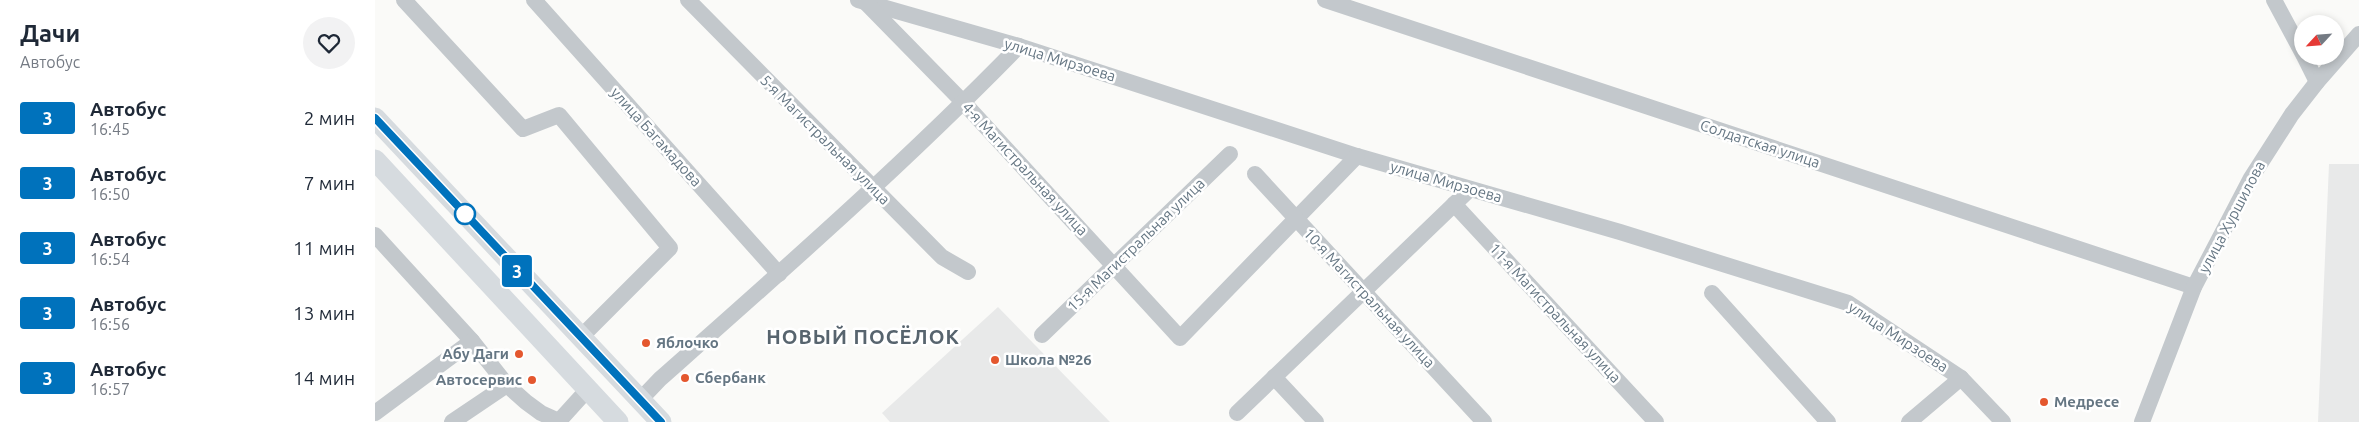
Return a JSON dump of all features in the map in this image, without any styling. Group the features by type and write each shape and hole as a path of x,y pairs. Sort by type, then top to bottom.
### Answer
{"main road":[{"path":"375,118 661,422"},
{"path":"375,160 619,422"}],"street":[{"path":"404,0 523,129 559,115 670,248 580,338"},
{"name":"улица Багамадова","path":"534,0 779,274"},
{"name":"5-я Магистральная улица","path":"688,0 872,189 942,257 967,272"},
{"name":"Солдатская улица","path":"1325,0 2194,287"},
{"path":"2275,0 2294,37"},
{"name":"улица Мирзоева","path":"862,2 1019,46 1357,156 1620,232 1848,303 1961,378 2003,422"},
{"name":"4-я Магистральная улица","path":"862,2 964,103 1180,338 1296,219"},
{"name":"улица Хуршилова","path":"2142,422 2194,287 2251,178 2292,114 2359,34"},
{"path":"640,400 660,379 872,189 964,103 1019,46"},
{"path":"2308,65 2317,82"},
{"name":"15-я Магистральная улица","path":"1042,335 1230,154"},
{"path":"1296,219 1357,156"},
{"name":"10-я Магистральная улица","path":"1255,174 1484,422"},
{"path":"1237,413 1470,189"},
{"name":"11-я Магистральная улица","path":"1454,204 1656,422"},
{"path":"375,236 471,341 507,384 534,408 560,421 588,389"},
{"path":"1712,293 1828,422"},
{"path":"375,413 471,341"},
{"path":"1274,377 1316,422"},
{"path":"1909,422 1961,378"},
{"path":"452,422 507,384"}],"shaded area":[{"path":"2329,164 2359,164 2359,422 2318,422"},
{"name":"Школа №26","path":"998,307 1110,422 890,422 882,413"}],"bus line":[{"name":"3","path":"375,118 661,422"}],"place":[{"name":"Яблочко","path":"646,343"},
{"name":"Абу Даги","path":"519,354"},
{"name":"Школа №26","path":"995,360"},
{"name":"Сбербанк","path":"685,378"},
{"name":"Автосервис","path":"532,380"},
{"name":"Медресе","path":"2044,402"}],"district":[{"name":"НОВЫЙ ПОСЁЛОК","path":"863,337"}]}
